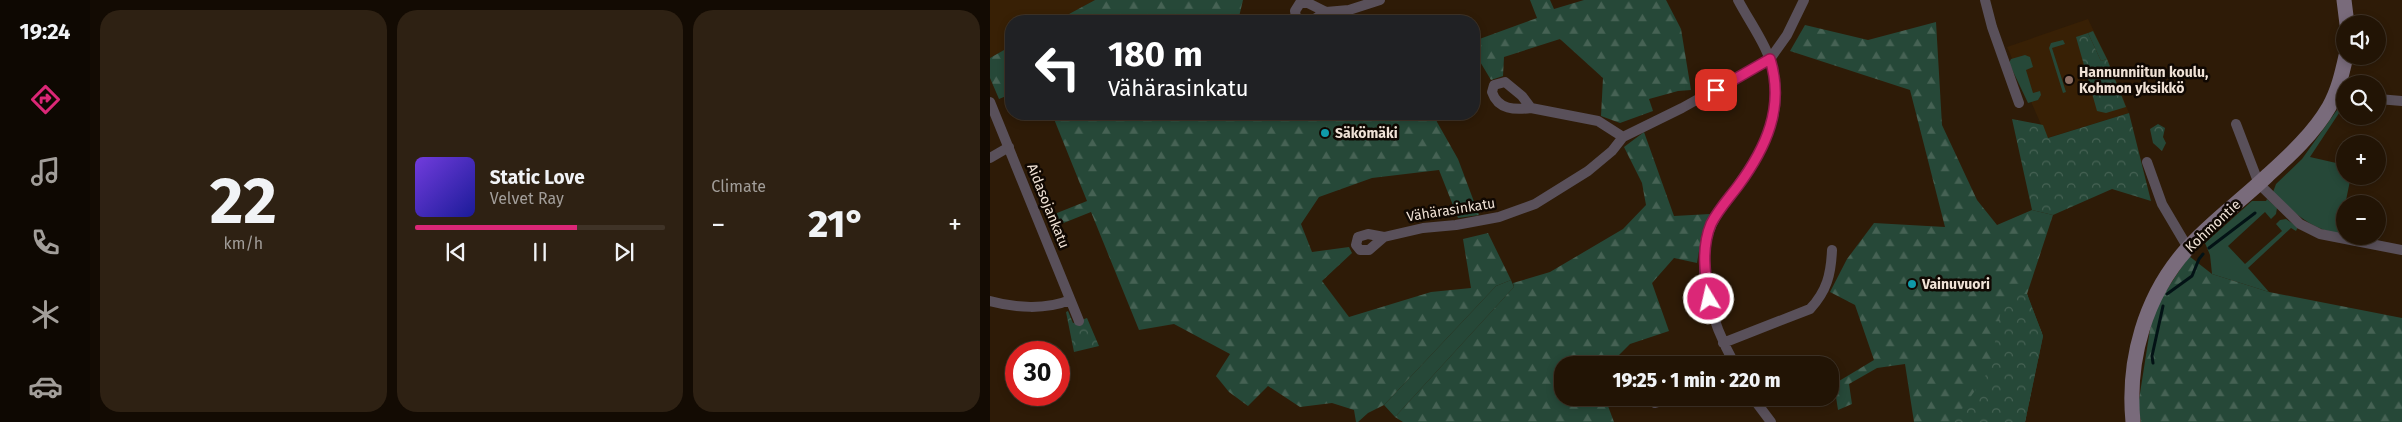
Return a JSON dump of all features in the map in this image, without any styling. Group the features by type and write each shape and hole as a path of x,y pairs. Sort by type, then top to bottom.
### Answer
{"street":[{"path":"1321,15 1326,12 1349,10 1380,0"},
{"path":"1730,356 1723,343 1709,299 1705,269 1705,247 1715,218 1756,162 1767,138 1775,107 1776,88 1770,59 1738,0"},
{"name":"Vähärasinkatu","path":"1384,237 1423,228 1499,218 1534,204 1588,171 1612,151 1623,137 1682,108 1770,59 1787,35 1804,0"},
{"path":"1985,0 1992,27 2019,103"},
{"path":"2344,0 2346,15"},
{"path":"1296,15 1295,10 1300,3 1308,3 1326,12"},
{"name":"Kohmontie","path":"2133,422 2131,384 2139,336 2164,280 2188,248 2259,184 2314,128 2336,99"},
{"path":"2386,100 2402,101"},
{"name":"Aidasojankatu","path":"990,102 1079,321"},
{"path":"1531,108 1598,121 1623,137"},
{"path":"2236,124 2259,184 2293,218 2312,231 2402,250"},
{"path":"990,158 1009,147"},
{"path":"2147,162 2162,204 2188,248"},
{"path":"1723,343 1810,309 1820,298 1831,274 1832,250"},
{"path":"990,301 1012,305 1042,306 1070,300"},
{"path":"1759,406 1771,422"}],"shaded area":[{"path":"990,0 1095,0 1067,15 1005,15 1005,49 990,58"},
{"name":"Hannunniitun koulu, Kohmon yksikkö","path":"2088,19 2110,65 2129,113 2047,138 2007,47"}],"green space":[{"path":"1095,0 1243,0 1239,15 1067,15"},
{"path":"1530,0 1550,0 1554,9 1584,0 1666,0 1681,29 1691,90 1678,91 1649,99 1653,111 1620,123 1601,116 1603,78 1560,39 1504,57 1503,76 1491,80 1480,62 1480,39 1537,18"},
{"path":"1936,22 1942,125 1977,200 1997,225 2032,210 2053,215 2027,294 2043,336 2025,422 1914,422 1905,364 1877,368 1849,384 1852,404 1838,410 1839,381 1874,360 1855,305 1830,292 1847,259 1874,223 1945,227 1910,90 1790,51 1805,25 1868,40"},
{"path":"2093,31 2107,59 2101,61 2088,33"},
{"path":"2088,33 2101,61 2107,59 2126,107 2106,113 2097,111 2076,37"},
{"path":"2063,40 2065,44 2052,48 2066,92 2063,93 2049,48 2051,43"},
{"path":"1005,49 1005,96 999,99 990,78 990,58"},
{"path":"2025,55 2030,57 2033,67 2026,70 2033,93 2040,91 2041,95 2038,100 2028,103 2009,63 2011,59"},
{"path":"2336,111 2336,118 2310,157 2336,163 2336,185 2349,185 2347,195 2336,195 2336,233 2310,224 2288,207 2273,192 2276,184 2302,159"},
{"path":"2129,113 2151,201 2112,189 2053,215 2032,210 2012,119 2043,125 2048,138"},
{"path":"1054,120 1436,120 1458,159 1479,215 1458,218 1439,170 1372,178 1319,197 1301,224 1312,252 1349,247 1352,253 1322,281 1349,317 1431,292 1471,288 1463,239 1488,233 1511,280 1496,286 1384,405 1368,413 1358,422 1356,422 1354,410 1332,403 1300,407 1268,386 1248,406 1229,392 1216,376 1230,354 1174,324 1139,330 1091,212 1051,228 1047,217 1087,201"},
{"path":"2158,124 2165,128 2163,137 2166,143 2162,151 2153,143 2150,129"},
{"path":"1644,132 1674,216 1710,214 1702,233 1697,263 1674,258 1652,283 1669,331 1630,344 1618,356 1554,356 1554,406 1608,406 1614,422 1403,422 1395,417 1514,287 1513,283 1550,272 1623,229 1646,205 1642,183 1624,147"},
{"path":"2267,199 2277,208 2276,214 2271,219 2265,212 2228,246 2245,264 2282,231 2276,224 2280,220 2286,219 2298,227 2296,231 2291,228 2248,268 2269,292 2212,274 2210,255 2205,243 2252,201 2266,201"},
{"path":"2189,256 2212,274 2269,292 2402,318 2402,422 2141,422 2138,406 2151,323 2158,303"},
{"path":"1511,280 1514,287 1395,417 1384,405 1496,286"},
{"path":"2013,294 2027,294 2043,336 2025,422 1953,422 1990,369 2003,299"},
{"path":"1068,311 1073,323 1087,318 1099,346 1074,352 1066,312"}],"waterway":[{"path":"2209,248 2255,213"},
{"path":"2167,294 2192,276 2203,254"},
{"path":"2153,363 2152,356 2163,306"}],"place":[{"name":"Hannunniitun koulu, Kohmon yksikkö","path":"2069,80"},
{"name":"Säkömäki","path":"1325,133"},
{"name":"Vainuvuori","path":"1912,284"}],"route":[{"path":"1709,299 1704,258 1711,225 1756,162 1771,128 1776,88 1770,59 1716,90"}]}
